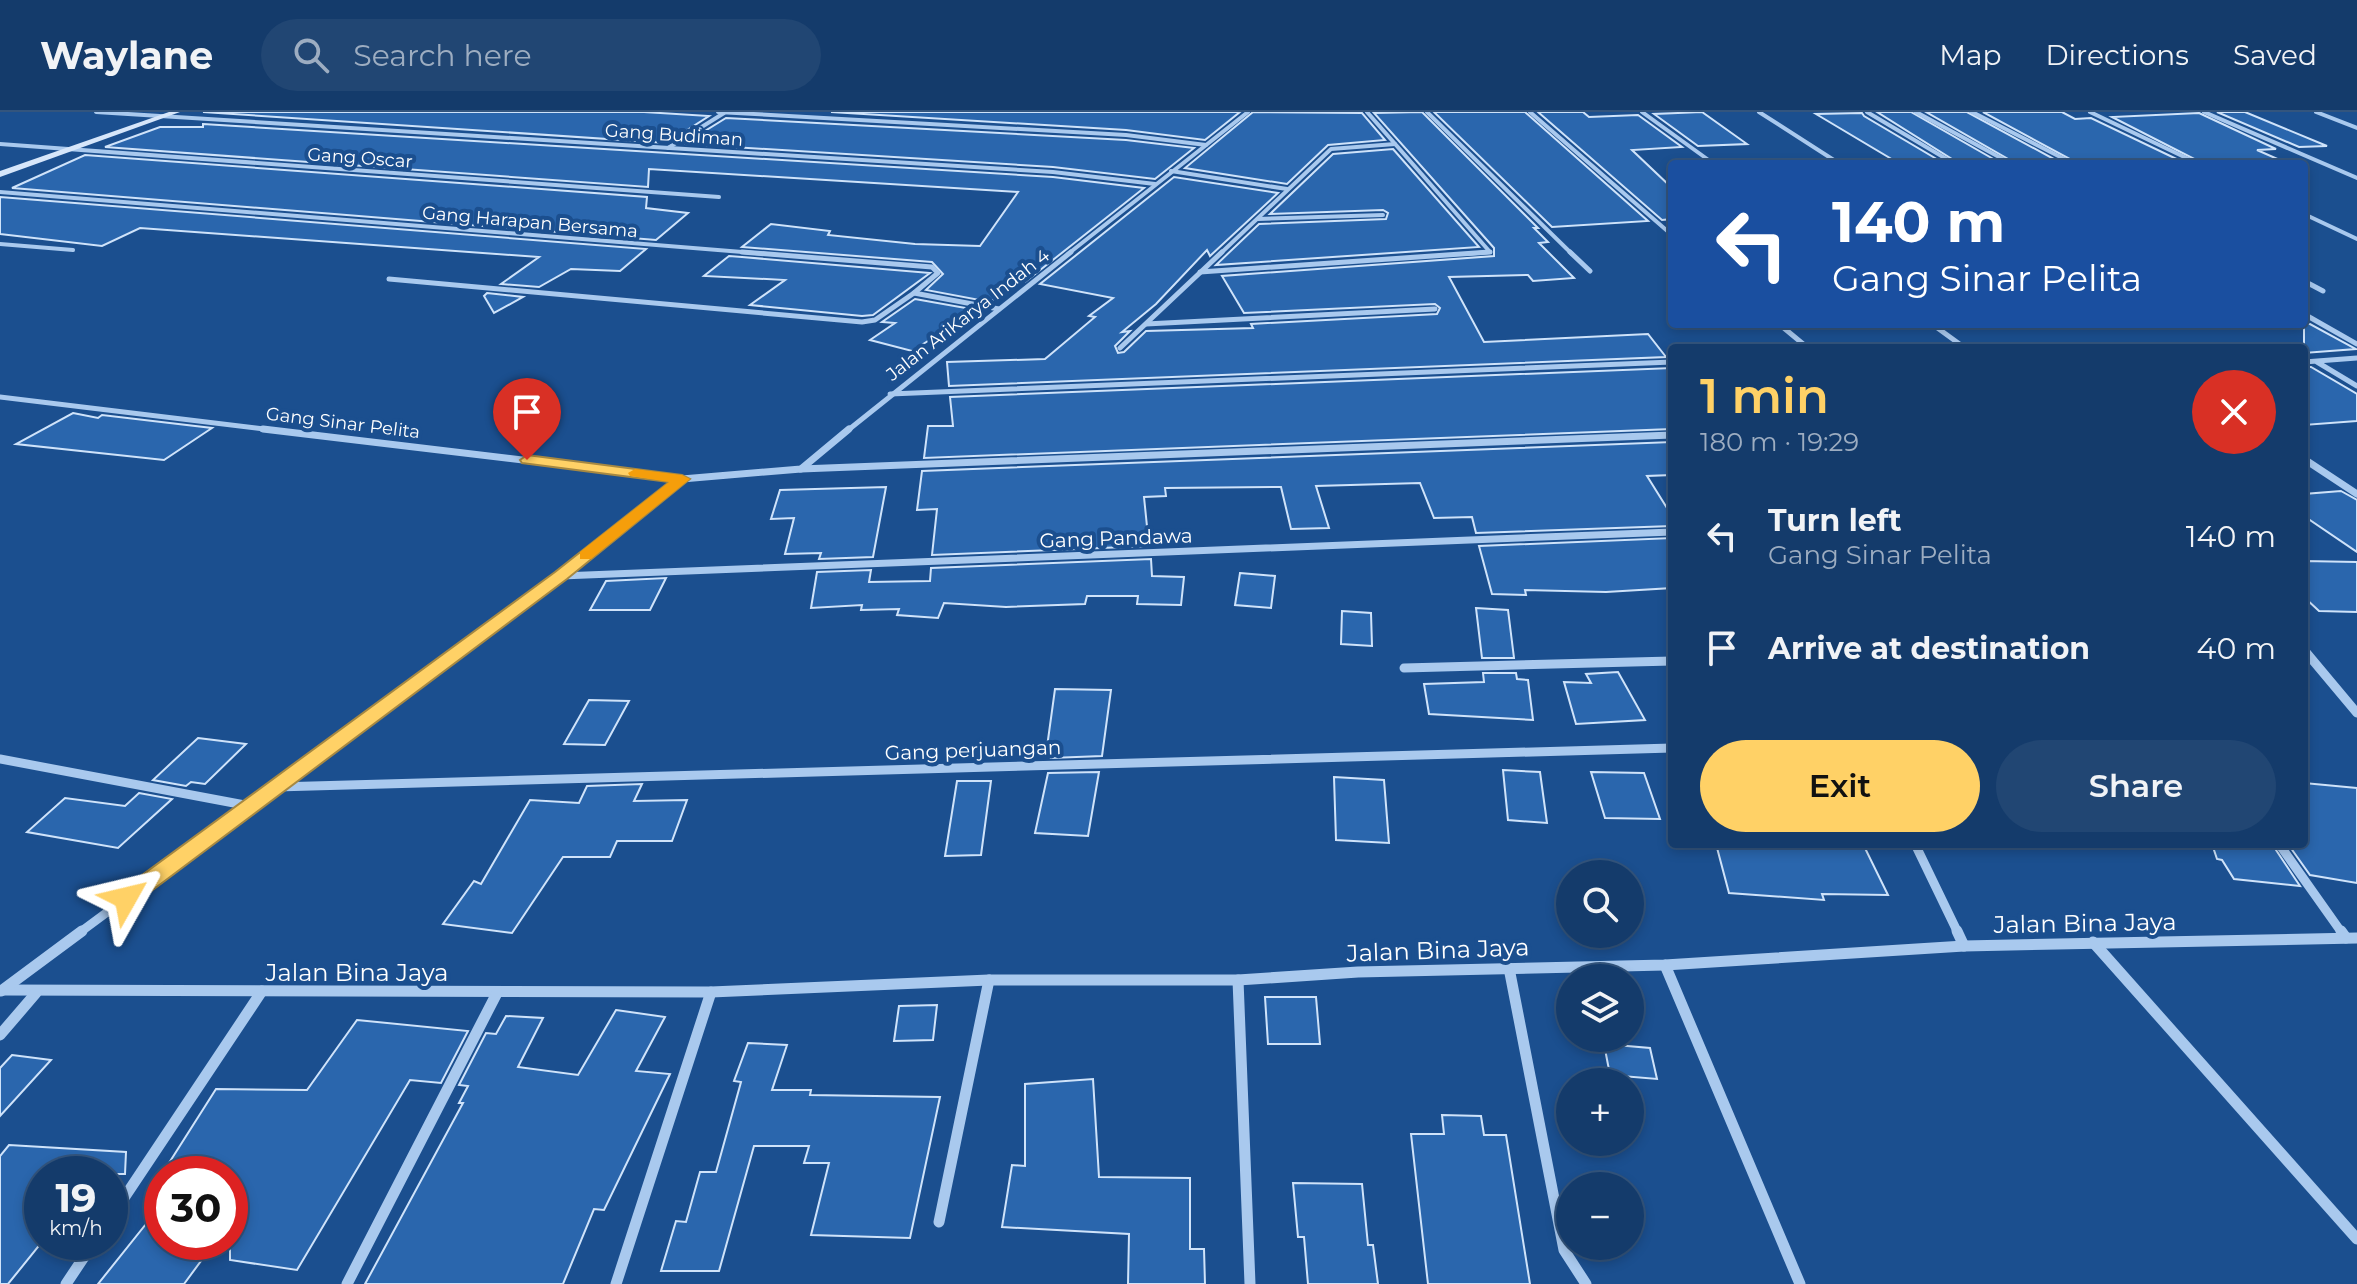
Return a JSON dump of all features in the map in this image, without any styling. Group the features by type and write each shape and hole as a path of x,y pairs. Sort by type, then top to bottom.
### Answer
{"street":[{"name":"Gang Budiman","path":"96,112 1076,174 1155,184"},
{"path":"0,174 176,112"},
{"path":"718,112 1126,135 1206,145"},
{"path":"668,149 725,112"},
{"name":"Jalan AriKarya Indah 4","path":"801,469 889,395 1248,112"},
{"path":"1199,272 1490,252 1367,112"},
{"path":"1427,112 1590,271"},
{"path":"1530,112 1668,232"},
{"path":"1642,112 1708,160"},
{"path":"1759,112 1834,160"},
{"path":"1867,112 1948,160"},
{"path":"1916,112 2005,160"},
{"path":"1972,112 2066,160"},
{"path":"2090,112 2191,160"},
{"path":"2204,112 2357,178"},
{"path":"2316,112 2357,128"},
{"name":"Gang Oscar","path":"0,144 719,197"},
{"path":"1120,348 1333,147 1395,144"},
{"path":"1171,170 1287,189"},
{"name":"Gang Harapan Bersama","path":"0,192 936,270 938,273 914,293"},
{"path":"1258,219 1383,215"},
{"path":"2308,216 2357,239"},
{"path":"0,244 73,250"},
{"path":"389,279 862,322 875,320 914,293 999,309"},
{"path":"2308,283 2323,291"},
{"path":"1145,324 1435,309"},
{"path":"2308,316 2357,344"},
{"path":"1784,328 1803,344"},
{"path":"1938,328 1960,344"},
{"path":"2308,362 2357,358"},
{"path":"2317,361 2357,386"},
{"path":"889,395 1668,362"},
{"name":"Gang Sinar Pelita","path":"0,397 682,479"},
{"path":"2,990 561,576 682,479 801,469 1668,435"},
{"path":"2308,462 2357,494"},
{"name":"Gang Pandawa","path":"561,576 1668,532"},
{"path":"2308,655 2357,713"},
{"path":"1404,668 1668,661"},
{"name":"Gang perjuangan","path":"276,787 1668,748"},
{"path":"0,759 250,806"},
{"path":"1917,848 1964,946"},
{"path":"2282,848 2352,938"},
{"name":"Jalan Bina Jaya","path":"2,990 36,993 711,992 989,980 1238,980 1358,972 1665,965 1964,946 2352,938"},
{"path":"2093,942 2357,1239"},
{"path":"1665,965 1800,1284"},
{"path":"1509,968 1564,1250 1586,1284"},
{"path":"939,1222 989,980"},
{"path":"1238,980 1250,1284"},
{"path":"128,1192 262,991"},
{"path":"616,1284 711,992"},
{"path":"0,1035 36,993"},
{"path":"347,1284 497,993"},
{"path":"66,1284 82,1260"}],"building":[{"path":"203,112 644,112 709,116 667,143"},
{"path":"831,112 1240,112 1205,140 1126,130"},
{"path":"1253,112 1362,113 1385,140 1328,145 1287,184 1185,168"},
{"path":"1422,112 1538,228 1534,228 1548,242 1539,243 1574,278 1533,281 1528,275 1449,277 1484,342 1648,334 1666,357 949,386 947,362 1045,359 1095,317 1089,316 1113,298 1040,284 1174,177 1278,193 1210,256 1207,250 1156,304 1122,332 1130,331 1115,346 1118,353 1124,352 1146,331 1253,328 1251,324 1437,314 1440,308 1435,304 1244,313 1222,276 1494,256 1494,248 1374,113"},
{"path":"1434,112 1525,112 1648,221 1552,227"},
{"path":"1538,112 1583,112 1589,117 1638,115 1682,147 1632,150 1668,184 1668,219 1662,220"},
{"path":"1702,112 1747,144 1698,146 1654,114"},
{"path":"1877,112 1911,112 1995,160 1954,160"},
{"path":"1926,112 1967,112 2056,160 2010,160"},
{"path":"1983,112 2062,112 2075,119 2091,118 2179,160 2072,160"},
{"path":"2217,112 2245,112 2327,146 2299,147"},
{"path":"1862,113 1938,160 1893,160 1816,114"},
{"path":"2199,113 2276,149 2257,150 2280,160 2196,160 2112,117"},
{"path":"726,118 1126,140 1194,148 1155,179 1053,167 684,144"},
{"path":"203,124 1053,177 1144,188 1025,282 1019,280 990,302 926,290 943,274 932,262 742,247 771,224 830,231 828,235 915,244 980,246 1018,192 649,169 648,187 105,147 160,127 203,127"},
{"path":"1393,149 1479,247 1216,265 1259,224 1386,219 1388,213 1383,210 1270,214 1333,154"},
{"path":"85,155 647,197 646,208 688,213 656,240 12,188"},
{"path":"0,197 646,249 620,271 571,269 539,287 501,284 539,257 140,228 102,246 0,234"},
{"path":"729,256 930,273 873,315 862,316 750,305 785,280 704,276"},
{"path":"487,293 523,297 494,313 484,296"},
{"path":"915,299 977,310 912,351 870,340 895,323 882,322"},
{"path":"2310,324 2356,349 2308,353 2308,344 2304,344 2304,328"},
{"path":"2308,367 2357,394 2357,421 2308,425"},
{"path":"1668,368 1668,429 924,458 928,426 953,426 950,397"},
{"path":"73,413 212,428 164,460 16,444"},
{"path":"1668,442 1668,475 1647,476 1668,510 1668,526 1476,533 1472,517 1434,518 1420,483 1316,486 1329,528 1291,529 1281,487 1165,488 1166,496 1144,497 1149,546 932,555 937,509 917,510 922,471"},
{"path":"886,487 873,557 819,559 821,553 785,554 794,518 771,519 780,490"},
{"path":"2341,491 2357,500 2357,552 2308,519 2308,494"},
{"path":"1668,538 1668,588 1606,592 1525,590 1526,595 1492,594 1479,546"},
{"path":"1151,559 1152,576 1184,577 1181,605 1137,604 1138,596 1087,596 1085,604 1006,607 944,603 938,618 897,615 899,609 861,610 862,605 811,608 817,572 871,570 869,582 930,581 931,568"},
{"path":"2308,561 2357,562 2357,612 2319,611 2308,601"},
{"path":"1240,573 1275,576 1271,608 1235,605"},
{"path":"666,578 650,610 590,610 606,581"},
{"path":"1476,608 1508,610 1514,658 1482,658"},
{"path":"1342,611 1371,613 1372,646 1341,644"},
{"path":"1618,672 1645,720 1576,724 1564,682 1591,683 1586,674"},
{"path":"1483,673 1516,673 1517,679 1528,680 1533,720 1429,714 1424,684 1484,682"},
{"path":"1055,689 1111,690 1102,756 1051,758 1054,747 1047,747"},
{"path":"589,700 629,701 605,745 564,744"},
{"path":"198,738 246,744 205,784 191,782 186,786 153,780"},
{"path":"1503,770 1540,772 1547,823 1508,820"},
{"path":"1099,772 1088,836 1035,833 1048,773"},
{"path":"1591,772 1644,773 1660,819 1605,818"},
{"path":"1334,777 1384,780 1389,843 1336,840"},
{"path":"957,781 991,781 981,855 945,856"},
{"path":"2308,783 2357,788 2357,883 2310,875 2291,848 2308,848"},
{"path":"642,784 634,801 687,800 672,841 617,841 610,857 563,857 512,933 443,924 474,881 481,884 530,800 579,803 587,786"},
{"path":"139,793 172,799 118,848 27,832 65,798 125,806"},
{"path":"1717,848 1865,848 1888,895 1822,894 1824,900 1729,893"},
{"path":"2213,848 2275,848 2300,886 2234,879 2222,860 2217,859"},
{"path":"1265,997 1316,997 1320,1044 1268,1044"},
{"path":"937,1005 933,1040 894,1041 899,1006"},
{"path":"616,1010 665,1017 636,1071 670,1074 604,1210 594,1209 563,1284 365,1284 463,1103 459,1103 468,1086 459,1085 486,1033 496,1034 506,1016 543,1018 518,1067 578,1075"},
{"path":"357,1020 468,1031 441,1083 410,1080 297,1270 230,1260 248,1260 248,1156 173,1156 216,1089 307,1090"},
{"path":"748,1043 787,1045 772,1090 811,1090 810,1095 940,1097 910,1238 811,1235 829,1163 804,1163 809,1146 754,1146 719,1271 661,1271 676,1221 686,1222 700,1172 716,1172 741,1082 734,1081"},
{"path":"1644,1047 1650,1048 1657,1079 1644,1078 1644,1068 1609,1068 1606,1052 1644,1052"},
{"path":"12,1055 51,1060 0,1116 0,1068"},
{"path":"1093,1079 1099,1177 1190,1178 1190,1249 1204,1249 1205,1284 1128,1284 1129,1234 1002,1227 1012,1165 1025,1166 1025,1084"},
{"path":"1442,1115 1481,1116 1484,1135 1506,1135 1530,1284 1428,1284 1411,1134 1444,1134"},
{"path":"9,1145 126,1152 126,1156 24,1156 24,1260 27,1260 8,1284 0,1284 0,1156"},
{"path":"1293,1183 1362,1184 1368,1245 1373,1245 1378,1284 1308,1284 1304,1237 1298,1237"},
{"path":"144,1226 144,1260 202,1260 184,1284 98,1284 117,1260 128,1260 128,1246"}],"slow traffic":[{"path":"586,556 682,479 635,473"}],"route":[{"path":"126,898 447,657 561,576 682,479 527,460"}]}
